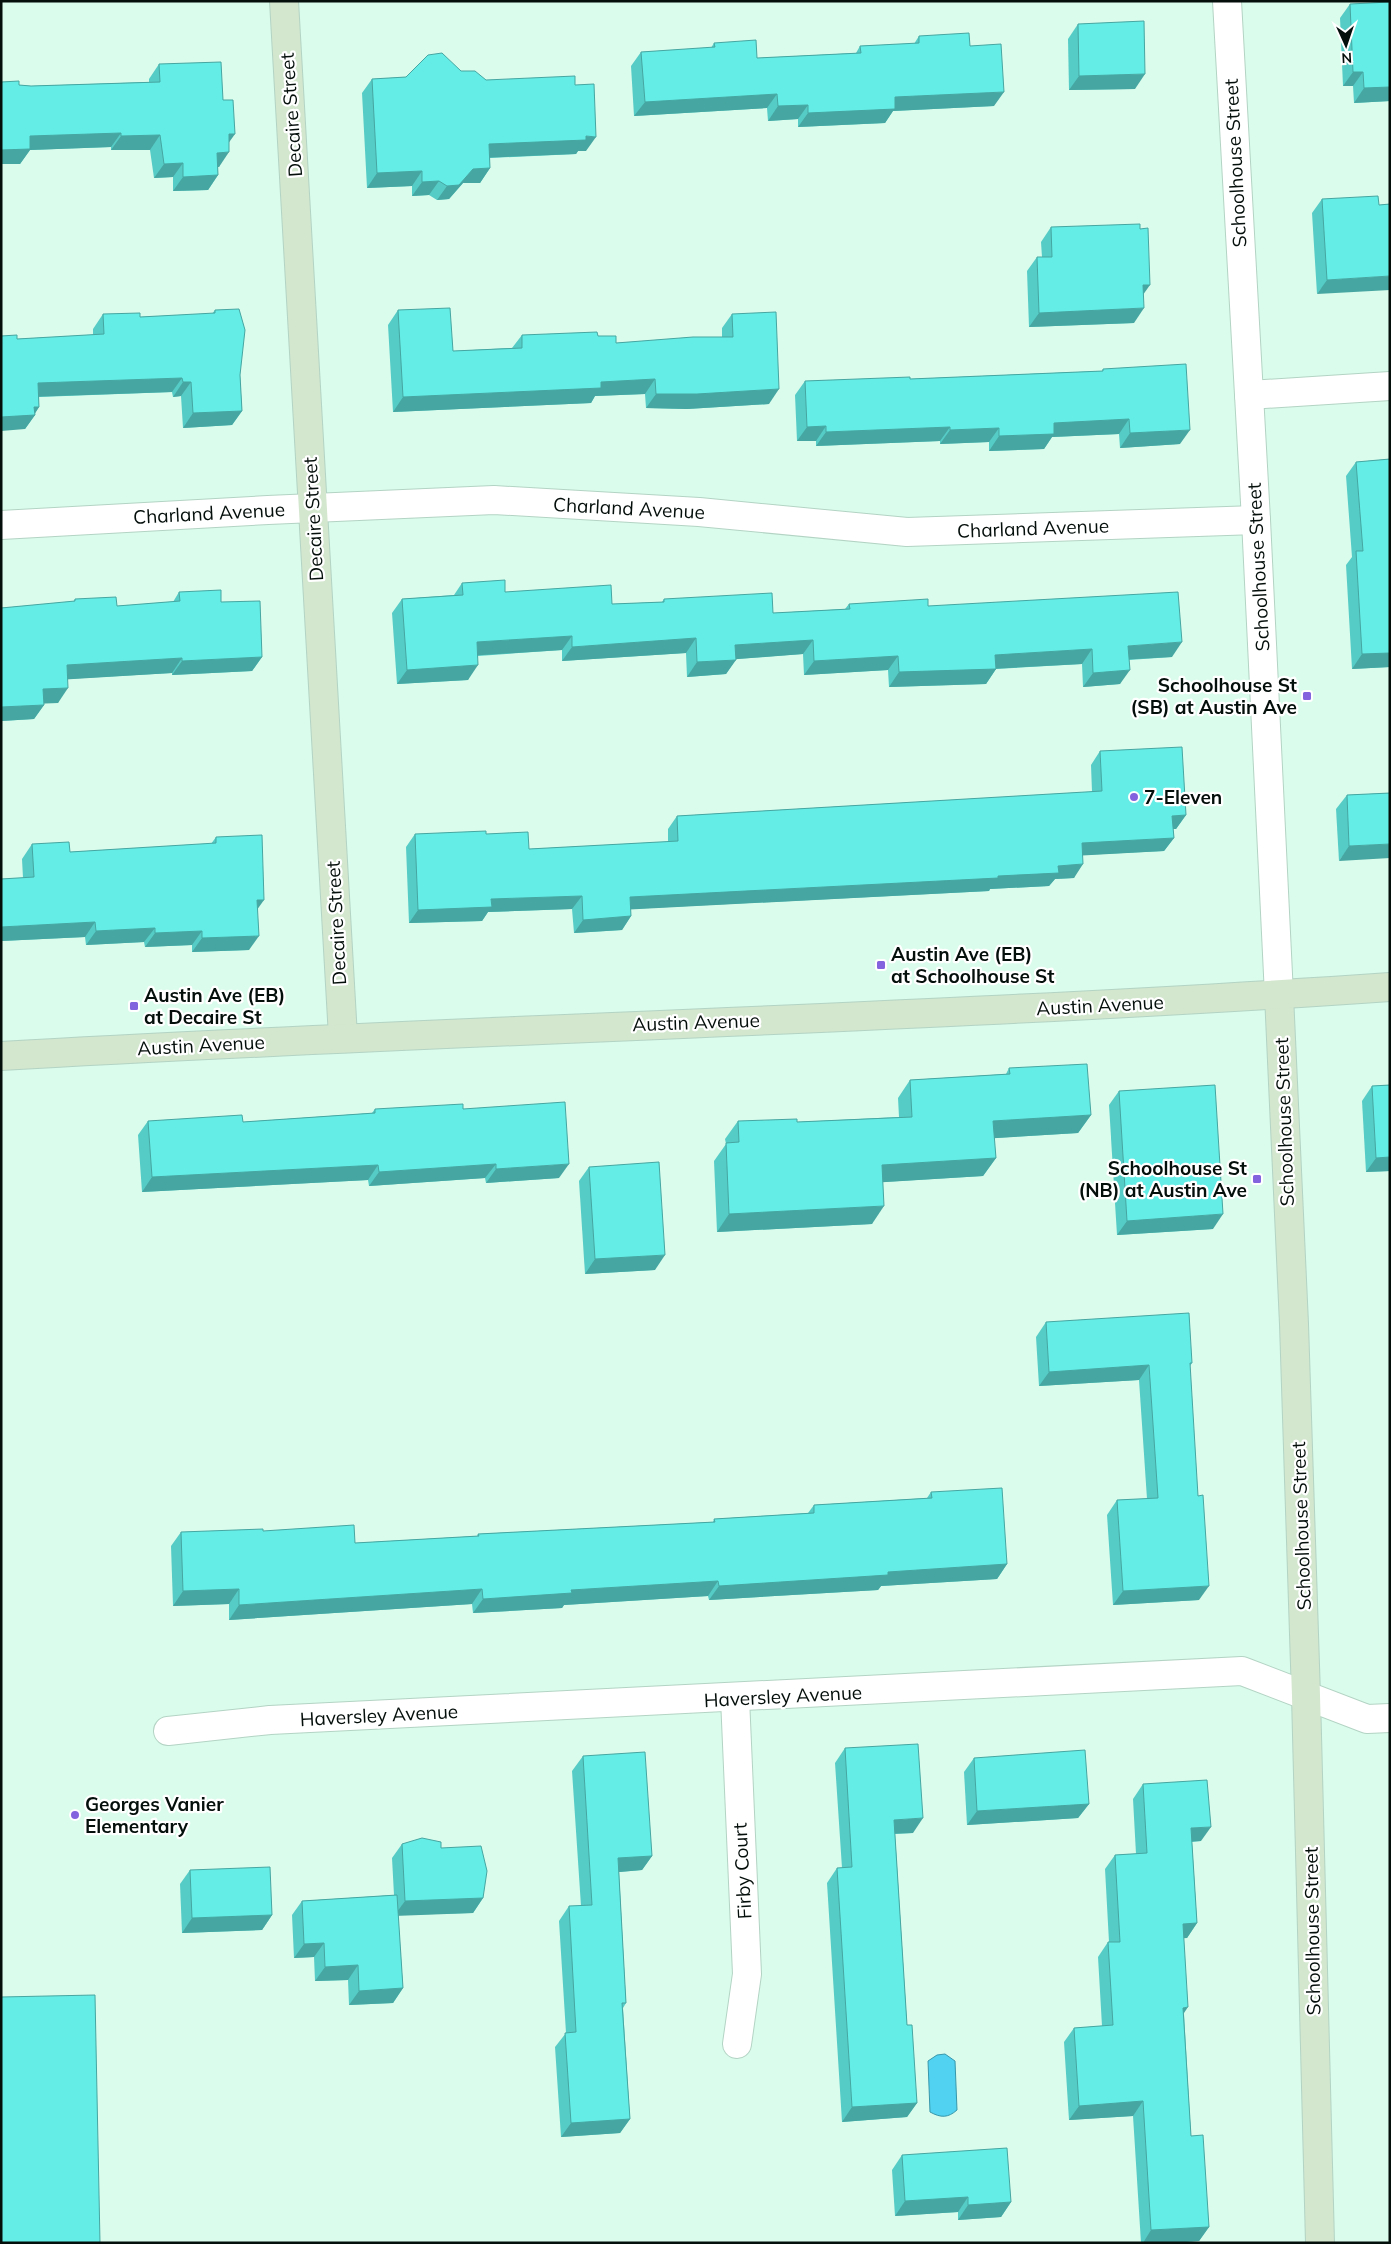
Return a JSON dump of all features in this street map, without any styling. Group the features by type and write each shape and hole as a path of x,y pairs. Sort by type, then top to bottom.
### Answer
{"street":[{"name":"Decaire Street","path":"284,1 299,241 342,1037"},
{"name":"Schoolhouse Street","path":"1227,1 1256,520 1294,1324 1320,2243"},
{"path":"1249,395 1390,386"},
{"name":"Charland Avenue","path":"1,525 494,500 699,512 907,532 1256,520"},
{"name":"Austin Avenue","path":"1,1056 342,1037 1115,1004 1390,988"},
{"name":"Haversley Avenue","path":"168,1731 270,1720 1242,1671 1367,1719 1390,1718"},
{"name":"Firby Court","path":"735,1698 747,1974 737,2044"}],"water":[{"path":"945,2054 955,2061 957,2110 951,2115 944,2116 930,2112 928,2061 937,2055"}],"building":[{"path":"1390,2 1390,87 1364,88 1363,72 1353,72 1350,4"},
{"path":"1144,21 1145,74 1079,76 1078,24"},
{"path":"969,33 970,46 1001,44 1004,92 895,97 895,109 808,113 808,105 778,106 777,94 645,102 641,52 715,47 714,43 756,40 757,58 861,53 860,46 919,43 919,36"},
{"path":"442,53 461,71 475,71 486,80 575,76 575,85 594,84 596,137 586,136 586,140 489,144 490,168 473,169 459,185 447,186 439,181 422,182 422,171 377,173 372,79 406,77 428,55"},
{"path":"221,62 223,100 233,100 235,134 229,134 229,152 217,153 218,175 183,177 183,163 164,164 160,135 121,136 121,133 30,136 30,149 1,150 1,82 19,81 19,85 31,86 160,82 159,64"},
{"path":"1378,196 1379,205 1390,204 1390,276 1327,280 1322,199"},
{"path":"1140,224 1140,229 1148,228 1150,285 1143,285 1144,308 1039,313 1037,257 1052,257 1051,227"},
{"path":"450,308 453,351 522,348 522,335 597,332 598,336 616,336 616,343 693,337 733,337 732,314 776,312 779,389 697,394 656,394 655,379 601,382 601,388 403,397 398,310"},
{"path":"239,309 245,330 240,375 242,411 193,413 191,382 183,382 182,378 38,383 39,407 34,407 35,415 1,417 1,336 17,335 17,339 104,334 103,314 140,313 140,317 215,313 215,310"},
{"path":"1186,364 1190,430 1130,433 1129,419 1054,423 1054,434 999,436 999,428 950,430 950,427 826,432 826,426 807,427 805,381 910,377 910,379 1103,371 1103,369"},
{"path":"1390,459 1390,653 1362,654 1356,551 1363,551 1356,462"},
{"path":"505,580 505,592 611,585 612,604 664,602 664,599 772,593 773,613 850,609 849,604 928,599 928,606 1178,592 1182,642 1128,646 1130,670 1093,673 1092,649 995,655 996,669 899,672 898,656 814,661 813,640 735,645 736,660 697,662 696,638 572,647 572,636 477,642 478,665 407,670 402,599 463,595 462,583"},
{"path":"221,590 221,602 260,601 262,657 182,661 182,658 67,665 68,688 43,689 44,705 1,707 1,608 75,601 75,599 116,597 117,606 180,601 179,592"},
{"path":"1182,747 1186,815 1172,816 1174,838 1082,843 1083,864 1058,866 1059,873 998,876 998,878 630,897 631,916 583,920 582,896 491,899 492,907 418,910 415,834 486,831 486,834 528,832 529,849 678,841 677,816 1102,791 1100,751"},
{"path":"1390,793 1390,844 1349,846 1347,795"},
{"path":"262,835 264,900 257,900 259,936 202,938 202,931 155,933 155,928 96,931 95,922 1,927 1,879 34,877 32,844 69,842 70,852 216,843 216,837"},
{"path":"1087,1064 1091,1115 993,1121 996,1158 882,1165 884,1206 729,1214 726,1143 739,1142 738,1121 797,1119 797,1122 912,1117 910,1080 1010,1074 1009,1068"},
{"path":"1215,1085 1223,1214 1127,1221 1119,1091"},
{"path":"1390,1085 1390,1157 1376,1158 1372,1086"},
{"path":"565,1102 569,1164 496,1169 496,1164 379,1172 378,1165 152,1177 148,1121 242,1115 243,1122 375,1113 375,1109 463,1104 463,1109"},
{"path":"659,1162 665,1255 595,1259 589,1167"},
{"path":"1189,1313 1198,1496 1203,1495 1209,1586 1123,1591 1117,1500 1158,1498 1149,1365 1049,1372 1046,1322"},
{"path":"1002,1488 1007,1564 888,1572 888,1575 719,1586 718,1581 571,1590 572,1593 483,1599 482,1589 239,1605 239,1589 183,1591 181,1532 263,1529 263,1531 354,1525 355,1543 479,1536 478,1534 715,1522 714,1519 814,1513 814,1505 932,1498 931,1492"},
{"path":"918,1744 923,1818 894,1820 907,2025 912,2025 917,2103 852,2107 837,1868 852,1867 845,1748"},
{"path":"1085,1750 1089,1804 977,1811 974,1758"},
{"path":"645,1752 652,1856 618,1858 626,2003 622,2003 630,2119 571,2123 565,2033 576,2032 569,1906 592,1905 583,1756"},
{"path":"1207,1780 1211,1827 1191,1828 1197,1923 1183,1924 1188,2007 1183,2008 1191,2136 1203,2135 1209,2227 1151,2230 1143,2101 1079,2106 1074,2028 1113,2025 1108,1942 1120,1942 1115,1855 1147,1853 1143,1784"},
{"path":"422,1838 441,1842 441,1848 481,1846 487,1871 483,1898 405,1901 402,1844"},
{"path":"270,1867 272,1915 192,1918 190,1870"},
{"path":"397,1895 403,1988 359,1991 358,1965 325,1967 324,1943 304,1944 302,1901"},
{"path":"95,1995 100,2243 1,2243 1,1997"},
{"path":"1007,2148 1011,2202 968,2205 968,2197 905,2201 902,2155"}],"place":[{"name":"Schoolhouse St (SB) at Austin Ave","path":"1307,696"},
{"name":"7-Eleven","path":"1134,797"},
{"name":"Austin Ave (EB) at Schoolhouse St","path":"881,965"},
{"name":"Austin Ave (EB) at Decaire St","path":"134,1006"},
{"name":"Schoolhouse St (NB) at Austin Ave","path":"1257,1179"},
{"name":"Georges Vanier Elementary","path":"75,1815"}]}
